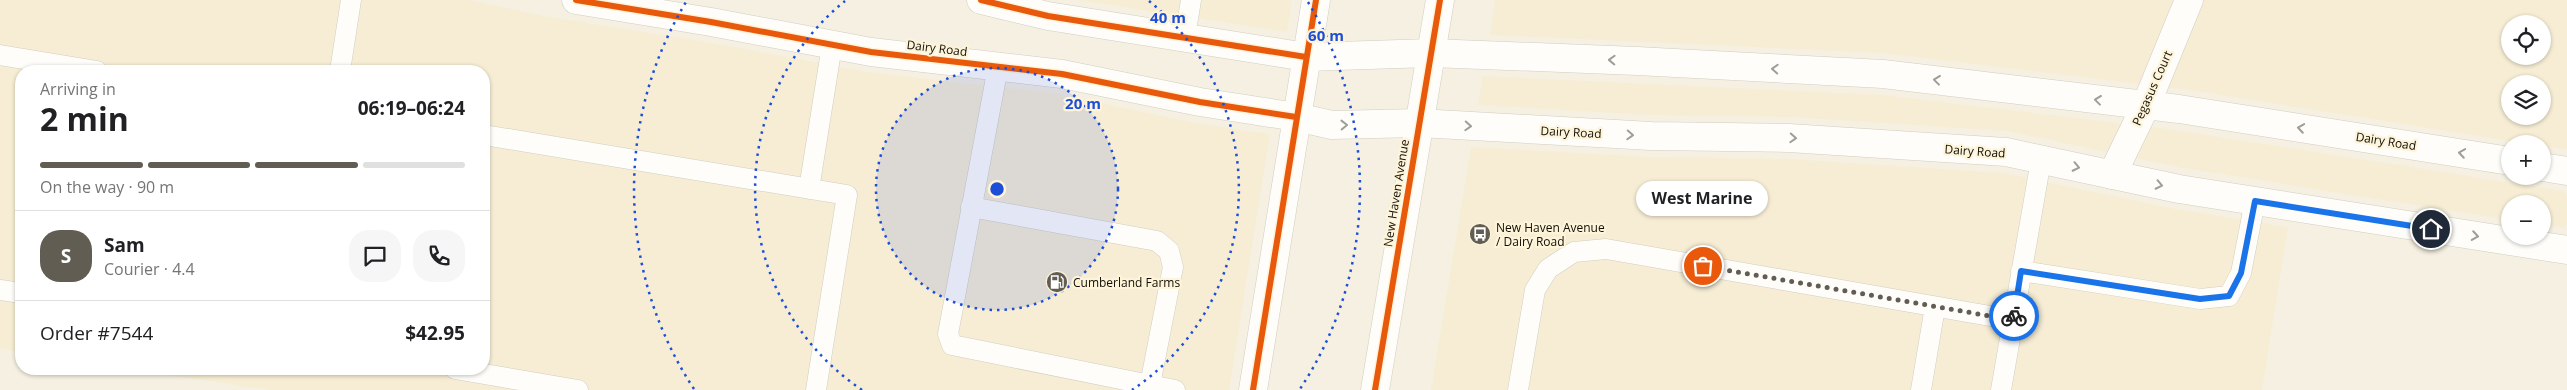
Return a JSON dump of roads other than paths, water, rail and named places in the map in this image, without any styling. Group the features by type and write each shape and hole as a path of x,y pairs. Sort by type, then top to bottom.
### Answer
{"street":[{"name":"Dairy Road","path":"576,0 870,52 1062,74 1200,102 1296,117 1332,125 1419,123 1651,136 1789,138 2006,152 2179,189 2567,250"},
{"name":"Dairy Road","path":"981,0 1048,16 1306,56 1431,54 1637,61 1883,74 2146,106 2501,160"},
{"path":"1253,390 1316,0"},
{"name":"New Haven Avenue","path":"1375,390 1440,0"},
{"name":"Pegasus Court","path":"2112,174 2146,106 2189,0"},
{"path":"2551,168 2567,171"}],"lane":[{"path":"341,65 351,0"},
{"path":"1185,37 1191,0"},
{"path":"809,189 832,45"},
{"path":"0,55 61,65"},
{"path":"998,67 948,334 952,345 1150,388 1175,390"},
{"path":"490,136 847,195 816,390"},
{"path":"2001,390 2041,160"},
{"path":"2021,271 2200,299 2229,296 2241,273 2255,201"},
{"path":"971,207 1156,241 1169,251 1173,267 1150,388"},
{"path":"1518,390 1535,290 1548,269 1574,252 1606,249 2013,320"},
{"path":"0,290 15,293"},
{"path":"1921,390 1935,307"},
{"path":"490,375 578,390"}],"place":[{"name":"New Haven Avenue / Dairy Road","path":"1480,234"},
{"name":"West Marine","path":"1703,266"},
{"name":"Cumberland Farms","path":"1057,282"}]}
